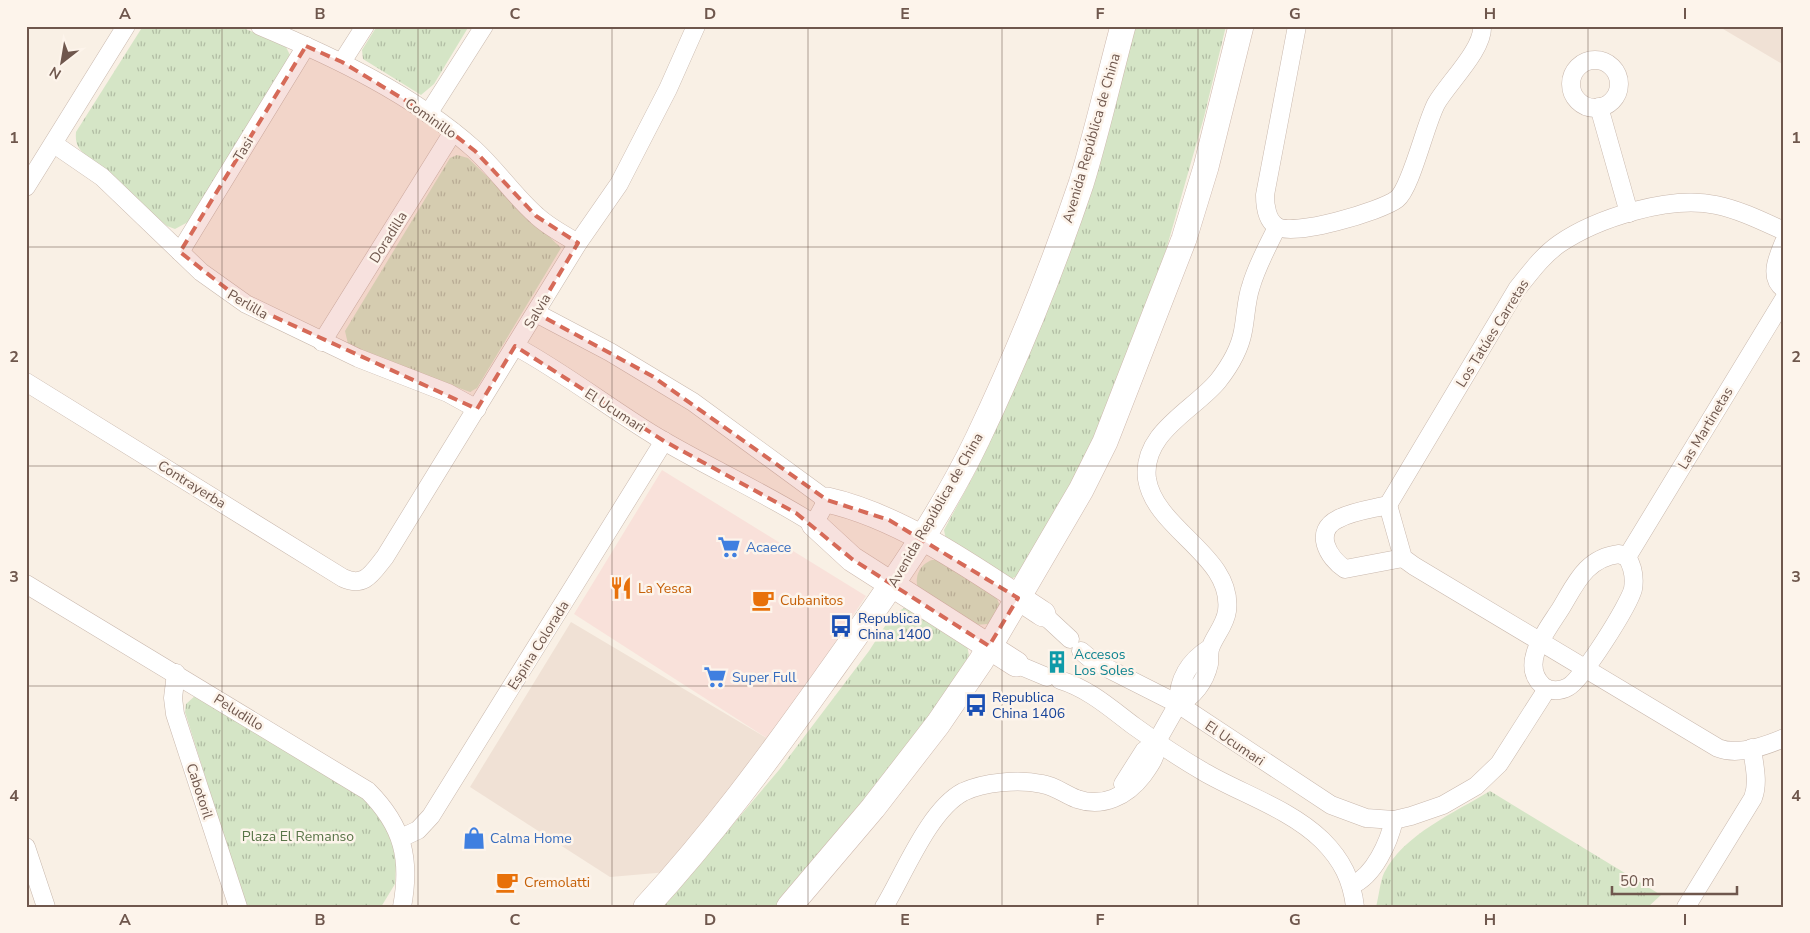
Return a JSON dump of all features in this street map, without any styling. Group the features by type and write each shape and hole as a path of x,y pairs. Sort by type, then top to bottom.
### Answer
{"main road":[{"name":"Avenida República de China","path":"646,907 707,840 748,787 893,586 962,469 978,438 1044,282 1082,181 1123,26"},
{"path":"789,907 915,757 989,646 1061,527 1104,442 1168,284 1206,166 1241,26"},
{"path":"827,500 868,512 921,538 1044,614"},
{"path":"814,524 852,559 1016,664"}],"street":[{"path":"26,187 126,26"},
{"name":"Cominillo","path":"260,26 342,62 428,114 475,150 536,216 553,229 578,243"},
{"path":"342,62 365,26"},
{"path":"428,114 484,26"},
{"name":"Salvia","path":"359,583 376,568 384,557 578,243 619,184 634,158 696,26"},
{"path":"1297,26 1265,195 1267,210 1276,227 1287,230 1304,229 1381,207 1396,200 1405,188 1431,115 1448,86 1476,47 1480,40 1482,26"},
{"name":"Tasi","path":"180,252 306,46"},
{"path":"1599,108 1628,212"},
{"name":"Doradilla","path":"322,342 453,132"},
{"name":"Perlilla","path":"54,144 102,177 201,272 246,304 322,342 376,366 448,393 477,409"},
{"name":"Los Tatúes Carretas","path":"1388,505 1517,289 1532,270 1559,244 1628,212 1664,204 1714,205 1741,212 1784,231"},
{"path":"884,907 938,814 956,797 965,792 994,785 1028,783 1056,788 1076,799 1087,801 1107,800 1124,782 1144,751 1157,741 1178,704 1178,690 1192,661 1210,648 1220,632 1227,610 1224,586 1218,573 1206,558 1172,523 1157,503 1150,488 1147,467 1150,454 1163,433 1178,416 1205,394 1226,369 1239,344 1254,275 1276,227"},
{"path":"1784,242 1775,268 1776,279 1784,289"},
{"name":"Las Martinetas","path":"1627,556 1784,299"},
{"path":"536,313 652,376 713,416 737,436 827,500 814,524"},
{"name":"El Ucumari","path":"515,346 547,364 619,414 664,441 814,524"},
{"name":"Contrayerba","path":"26,382 343,578 359,583"},
{"name":"Espina Colorada","path":"401,838 418,830 431,816 664,441"},
{"path":"1403,558 1388,505 1338,518 1329,527 1326,534 1326,549 1333,560 1345,569 1403,558 1718,748 1726,751 1752,748 1784,738"},
{"path":"1619,554 1627,556 1634,577 1631,596 1587,668 1575,683 1567,688 1547,689 1539,682 1533,662 1541,641 1585,569 1600,558 1608,555 1619,554"},
{"name":"Peludillo","path":"26,584 176,673 368,791 382,806 401,838 406,877 402,907"},
{"name":"El Ucumari","path":"1044,614 1093,661 1178,704 1331,805 1366,818 1394,820"},
{"path":"1016,664 1085,690 1204,772 1310,829 1344,866 1352,885 1355,907"},
{"name":"Cabotoril","path":"176,673 173,698 175,714 238,907"},
{"path":"1352,885 1369,872 1386,843 1394,820 1443,805 1476,786 1490,775 1547,689"},
{"path":"1686,907 1753,798 1756,789 1756,778 1752,748"},
{"path":"26,846 31,877 46,907"}],"highlighted area":[{"path":"306,46 342,62 428,114 475,151 536,216 578,243 536,313 652,376 827,500 889,520 1018,598 989,646 852,559 796,513 664,441 515,346 477,409 246,304 180,252"}],"shaded area":[{"path":"1718,26 1784,26 1784,65"},
{"path":"662,470 866,596 770,740 574,614"},
{"path":"571,622 770,740 668,872 610,877 470,787"}],"green space":[{"path":"143,26 238,26 285,45 292,59 188,222 175,229 167,226 86,156 79,148 76,140 76,132"},
{"path":"377,26 469,26 434,84 421,95 363,59 362,50"},
{"path":"1133,26 1226,26 1204,117 1166,250 1102,429 1020,574 1013,578 1003,577 946,540 944,530 976,471 993,428"},
{"path":"457,155 468,158 561,248 477,388 470,392 363,353 348,344 345,331 450,158"},
{"path":"932,560 938,560 995,594 1000,606 988,624 974,625 918,588 919,571"},
{"path":"906,607 967,644 969,656 917,739 778,907 659,907 701,862 779,770 869,651 892,615"},
{"name":"Plaza El Remanso","path":"196,695 368,799 381,813 394,845 396,865 395,884 381,907 246,907 185,712 186,704"},
{"path":"1490,791 1661,895 1648,907 1376,907 1384,873 1404,847 1446,816"}],"place":[{"name":"Acaece","path":"729,547"},
{"name":"La Yesca","path":"621,588"},
{"name":"Cubanitos","path":"763,600"},
{"name":"Republica China 1400","path":"841,626"},
{"name":"Accesos Los Soles","path":"1057,662"},
{"name":"Super Full","path":"715,677"},
{"name":"Republica China 1406","path":"976,705"},
{"name":"Calma Home","path":"474,838"},
{"name":"Cremolatti","path":"507,882"}]}
